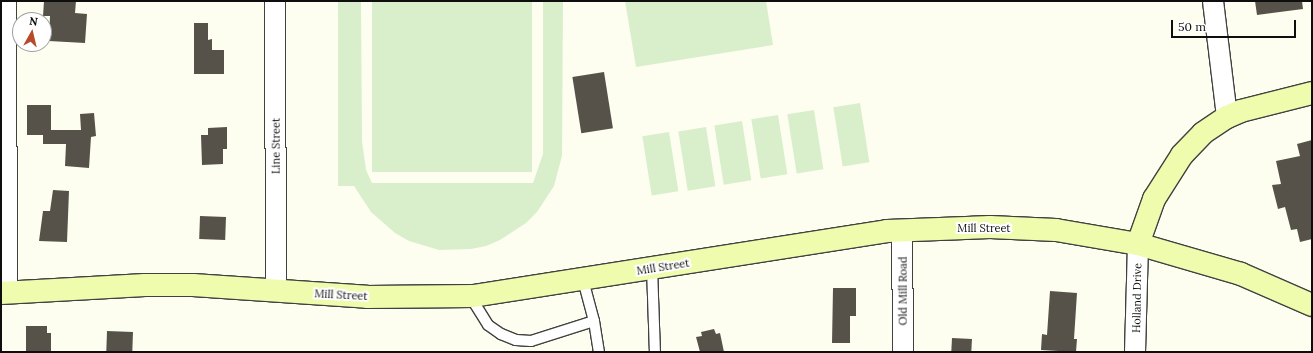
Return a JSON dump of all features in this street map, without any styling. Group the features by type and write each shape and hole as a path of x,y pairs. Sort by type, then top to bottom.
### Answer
{"street":[{"path":"4,293 6,1"},
{"name":"Line Street","path":"275,1 276,290"},
{"path":"1214,1 1227,117"},
{"path":"1138,244 1154,199 1179,160 1196,139 1227,117 1249,108 1312,94"},
{"name":"Mill Street","path":"4,293 146,285 276,290 367,297 470,296 583,280 902,230 1035,229 1084,234 1138,244 1241,274 1312,304"},
{"name":"Old Mill Road","path":"902,230 903,352"},
{"name":"Holland Drive","path":"1135,352 1138,244"}],"lane":[{"path":"652,268 655,352"},
{"path":"583,280 594,320 599,352"},
{"path":"470,296 488,325 500,334 516,340 531,341 594,320"}],"green space":[{"path":"338,1 361,1 362,141 366,170 372,183 533,183 543,154 543,1 563,1 562,156 554,186 537,212 526,223 500,240 486,246 471,249 439,250 409,241 395,233 371,212 354,186 338,186"},
{"path":"372,1 532,1 532,172 372,172"},
{"path":"625,1 766,1 773,45 636,67"},
{"path":"860,103 869,162 843,166 833,107"},
{"path":"814,110 823,169 797,173 787,114"},
{"path":"778,115 787,174 761,178 751,119"},
{"path":"742,121 751,180 724,185 714,125"},
{"path":"706,127 715,186 688,191 678,131"},
{"path":"669,132 678,191 652,195 642,136"}],"building":[{"path":"44,1 76,1 75,13 87,14 85,43 52,41 52,12 43,12"},
{"path":"1255,1 1302,1 1303,9 1257,15"},
{"path":"194,23 208,23 208,40 212,39 212,50 224,50 224,74 194,74"},
{"path":"604,72 613,128 581,133 572,77"},
{"path":"27,105 51,105 51,130 81,130 80,114 94,113 96,136 91,137 89,168 65,166 66,144 43,144 43,135 27,135"},
{"path":"227,127 227,149 223,149 223,164 202,165 201,135 208,135 208,128"},
{"path":"1312,140 1312,239 1300,242 1297,229 1291,230 1285,207 1278,209 1272,185 1281,184 1276,161 1300,156 1297,144"},
{"path":"53,190 69,191 67,242 39,241 43,211 50,211"},
{"path":"200,216 226,217 225,240 199,239"},
{"path":"833,288 856,288 856,316 850,316 850,343 832,343"},
{"path":"1050,291 1077,293 1074,339 1077,339 1076,352 1041,350 1042,334 1047,335"},
{"path":"26,326 47,326 47,333 51,333 51,351 26,351"},
{"path":"714,329 716,334 720,333 724,352 700,352 696,337 702,336 701,332"},
{"path":"107,331 133,332 132,352 106,351"},
{"path":"952,338 972,339 971,352 951,352"}]}
